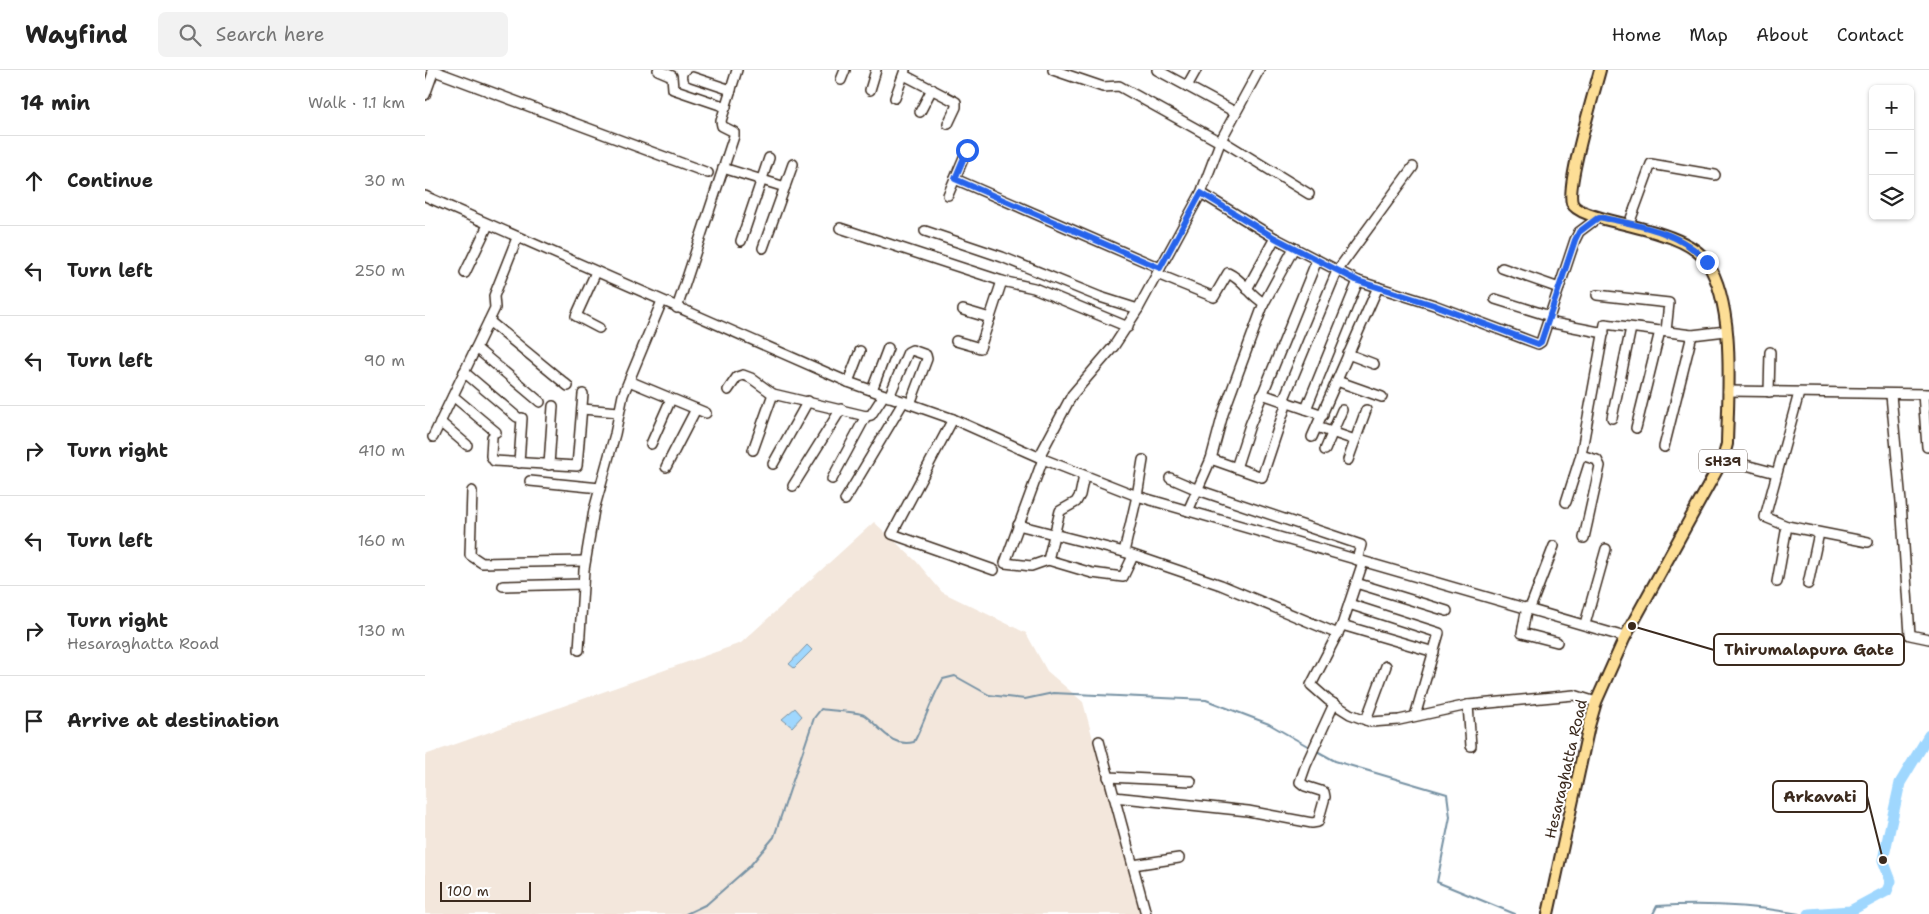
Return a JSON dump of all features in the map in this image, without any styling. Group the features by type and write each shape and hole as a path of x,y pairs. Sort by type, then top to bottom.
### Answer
{"main road":[{"name":"Hesaraghatta Road","path":"1548,914 1589,726 1596,702 1625,637 1723,459 1727,444 1726,331 1717,284 1707,262 1698,252 1682,241 1629,224 1599,217 1575,208 1571,195 1573,181 1600,70"}],"street":[{"path":"425,95 433,70 708,173"},
{"path":"658,70 672,76 673,89 725,107"},
{"path":"677,308 734,133 721,124 737,70"},
{"path":"841,80 845,70"},
{"path":"869,90 876,70"},
{"path":"1053,70 1103,87 1119,86 1220,141 1309,194"},
{"path":"1187,86 1196,70"},
{"path":"1133,556 1123,577 1092,573 1048,560 1031,566 1005,563 1041,458 1072,395 1128,327 1201,193 1220,141 1259,70"},
{"path":"1159,71 1235,112"},
{"path":"895,98 905,73 956,102 956,107 948,124"},
{"path":"692,77 731,90"},
{"path":"920,112 932,89"},
{"path":"948,195 967,150"},
{"path":"741,242 769,158"},
{"path":"763,248 793,164"},
{"path":"1629,224 1651,164 1715,175"},
{"path":"1211,459 1262,477 1285,402 1337,271 1413,167"},
{"path":"723,168 785,187"},
{"path":"955,179 1214,297 1229,273 1241,279 1247,289 1264,303"},
{"path":"1201,193 1275,238 1358,281 1538,344 1541,342 1575,240 1579,232 1599,217"},
{"path":"425,196 662,302 848,382 953,419 1084,476 1137,496 1625,637"},
{"path":"465,273 487,225"},
{"path":"840,228 1002,281 1034,288 1128,327"},
{"path":"925,231 1003,257 1100,297 1138,309"},
{"path":"433,436 495,308 494,296 517,238"},
{"path":"1247,289 1275,238"},
{"path":"1188,511 1211,459 1223,414 1264,303 1294,248"},
{"path":"1236,468 1262,394 1317,260"},
{"path":"1502,268 1559,288"},
{"path":"596,272 576,316 599,328"},
{"path":"956,341 980,348 1002,281"},
{"path":"1306,409 1358,281"},
{"path":"1312,437 1378,287"},
{"path":"1597,295 1669,303 1636,428"},
{"path":"1495,299 1549,319 1604,333"},
{"path":"579,650 585,561 600,488 619,412 629,381 662,302"},
{"path":"963,310 990,318"},
{"path":"489,321 568,386"},
{"path":"1566,502 1581,455 1605,324 1692,335 1726,331"},
{"path":"1612,418 1631,328"},
{"path":"1664,447 1692,335"},
{"path":"476,348 540,402"},
{"path":"872,390 889,348"},
{"path":"728,390 737,377 743,375 751,378 773,394 866,416 871,415 887,396 908,352 911,350 926,355 927,359 907,403 845,500"},
{"path":"848,382 860,351"},
{"path":"1769,392 1770,352"},
{"path":"1347,354 1374,364"},
{"path":"464,372 519,417 519,463"},
{"path":"629,381 706,413"},
{"path":"1337,381 1382,397"},
{"path":"1728,392 1926,394 1927,447"},
{"path":"1799,393 1765,517 1787,526 1868,542"},
{"path":"453,396 494,434 491,456 493,460 577,466 583,394"},
{"path":"753,450 773,394"},
{"path":"1262,394 1323,415"},
{"path":"1891,395 1901,502 1910,636 1929,638"},
{"path":"651,444 671,399"},
{"path":"773,464 808,401"},
{"path":"549,465 553,406"},
{"path":"793,486 841,409"},
{"path":"582,410 619,412"},
{"path":"666,467 696,410"},
{"path":"1325,450 1342,410"},
{"path":"1348,460 1366,410"},
{"path":"832,479 866,416"},
{"path":"953,419 892,534 994,570"},
{"path":"440,422 467,445"},
{"path":"1317,427 1355,440"},
{"path":"1581,455 1597,460 1600,466 1584,538"},
{"path":"1723,459 1776,474"},
{"path":"1124,552 1143,460"},
{"path":"1048,560 1060,511 1076,502 1081,495 1084,476"},
{"path":"1170,478 1198,490 1361,546 1356,583 1342,625 1311,685 1334,704 1350,714 1366,720 1399,720 1468,705 1574,696 1596,702"},
{"path":"530,482 600,488"},
{"path":"472,492 470,555 482,564 585,561"},
{"path":"1018,524 1124,552 1221,585 1338,634"},
{"path":"1777,582 1787,526"},
{"path":"1808,584 1819,533"},
{"path":"1554,546 1529,608 1522,633 1557,642"},
{"path":"1585,624 1606,549"},
{"path":"1356,583 1447,611"},
{"path":"503,586 583,584"},
{"path":"1349,604 1439,633 1415,716"},
{"path":"1342,625 1434,652"},
{"path":"1366,720 1386,666"},
{"path":"1114,797 1248,811 1312,823 1318,822 1325,797 1324,792 1305,786 1300,782 1334,704"},
{"path":"1468,705 1471,746"},
{"path":"1099,741 1146,914"},
{"path":"1109,777 1191,781"},
{"path":"1133,865 1179,858"}],"shaded area":[{"path":"874,522 916,561 942,592 1026,633 1047,671 1083,702 1140,914 425,914 425,755 741,643"}],"water":[{"path":"807,645 812,650 794,668 789,664"},
{"path":"795,708 802,716 792,727 782,719"}],"waterway":[{"path":"686,914 707,904 749,867 774,837 814,718 821,709 864,715 892,739 898,742 914,742 943,679 955,676 989,695 1025,699 1053,693 1206,700 1269,724 1311,748"},
{"path":"1809,914 1850,911 1887,891 1891,881 1883,860 1900,783 1929,735"},
{"path":"1315,750 1335,761 1447,794 1450,817 1437,882 1515,914"},
{"path":"1653,914 1657,906 1693,905 1746,907 1799,914"}],"place":[{"name":"Thirumalapura Gate","path":"1632,626"},
{"name":"Arkavati","path":"1883,860"}],"route":[{"path":"967,150 955,179 1160,268 1201,193 1275,238 1358,281 1434,305 1538,344 1541,342 1575,240 1579,232 1599,217 1663,233 1692,247 1707,262"}]}
